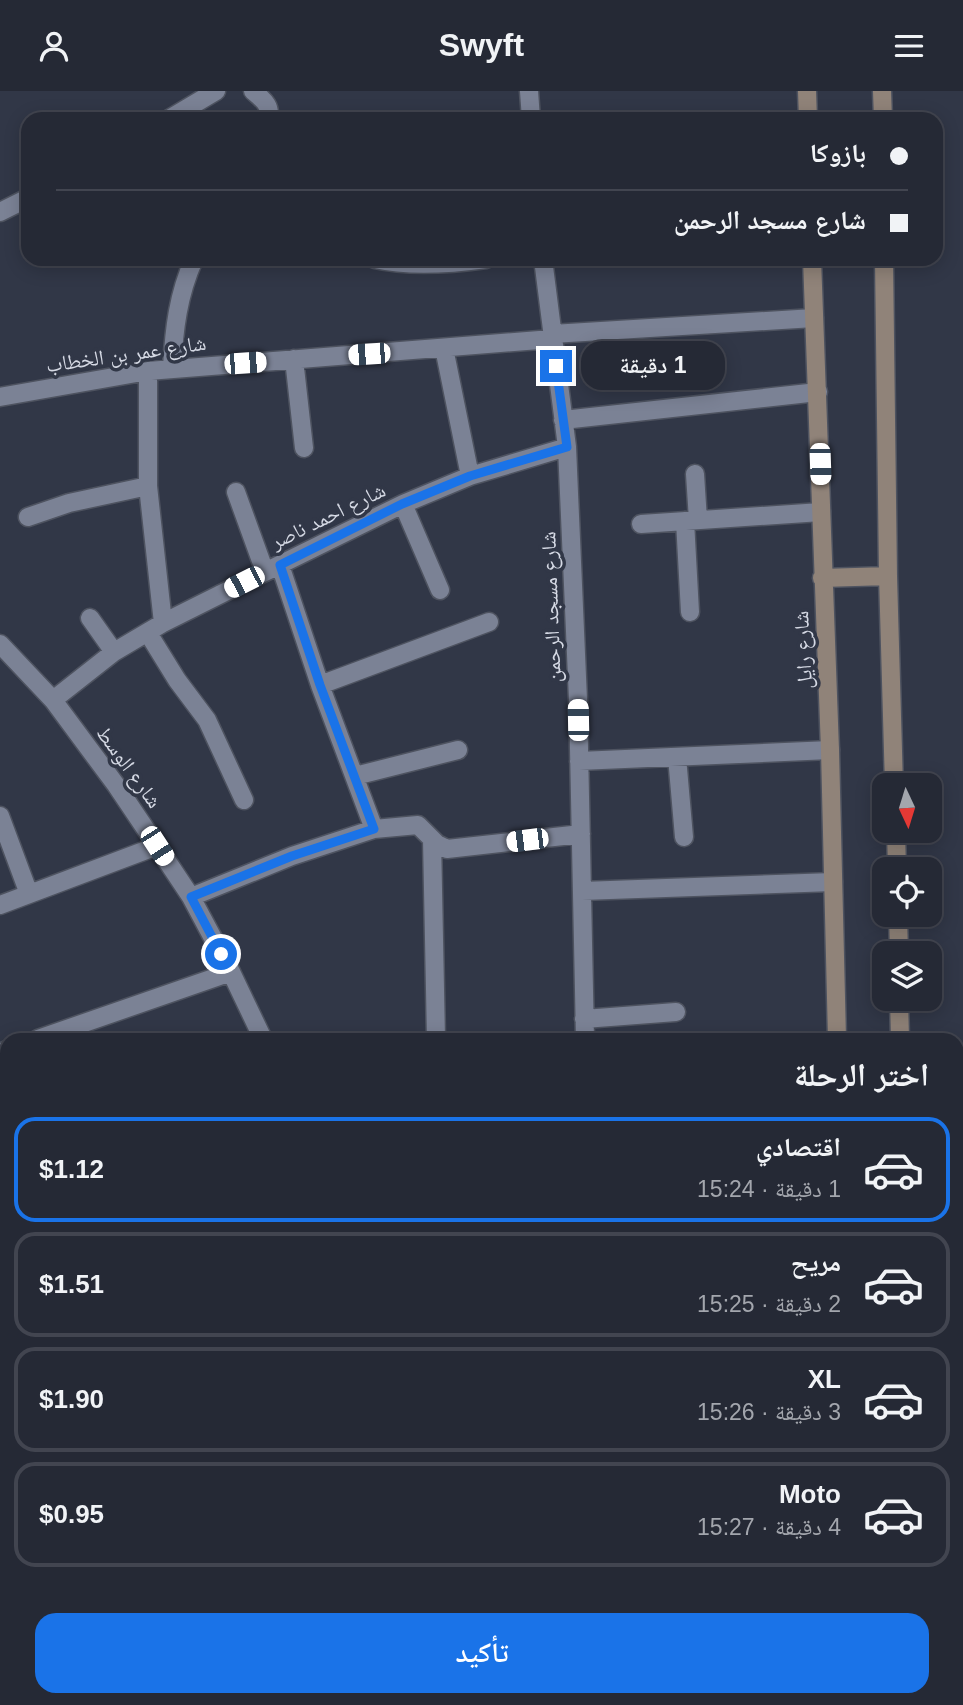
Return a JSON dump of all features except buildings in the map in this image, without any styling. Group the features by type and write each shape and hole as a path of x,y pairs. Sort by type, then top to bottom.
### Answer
{"street":[{"path":"181,112 216,91"},
{"path":"253,91 269,107 269,112"},
{"path":"529,91 530,112"},
{"path":"807,91 808,112"},
{"path":"882,91 883,112"},
{"path":"0,212 21,202"},
{"path":"172,368 177,311 181,290 191,266"},
{"name":"شارع مسجد الرحمن","path":"544,266 567,447 579,761 585,1033"},
{"name":"شارع رايل","path":"812,266 830,750 837,1033"},
{"path":"884,266 894,773"},
{"name":"شارع عمر بن الخطاب","path":"0,397 148,370 444,348 552,336 814,318"},
{"path":"444,348 470,476"},
{"path":"294,359 304,448"},
{"path":"148,370 148,486 156,628 177,680 207,720 244,800"},
{"path":"563,420 818,392"},
{"name":"شارع احمد ناصر","path":"53,700 114,652 156,628 402,504 470,476 567,447"},
{"path":"690,612 695,474"},
{"path":"28,517 69,503 148,486"},
{"path":"236,492 272,568 320,685 374,829"},
{"path":"402,504 440,590"},
{"path":"641,524 821,512"},
{"path":"822,578 888,576"},
{"path":"90,618 114,652"},
{"path":"320,685 489,622"},
{"name":"شارع الوسط","path":"0,645 53,700 157,846 191,897 260,1033"},
{"path":"355,776 457,750"},
{"path":"579,761 830,750"},
{"path":"677,757 684,837"},
{"path":"0,816 29,894"},
{"path":"191,897 292,856 374,829 418,825 440,847 447,849 581,834"},
{"path":"432,839 436,1033"},
{"path":"0,905 157,846"},
{"path":"582,891 833,882"},
{"path":"55,1033 231,972"},
{"path":"899,1011 900,1033"},
{"path":"584,1019 676,1012"}],"route":[{"path":"221,954 191,897 292,856 374,829 320,685 280,565 402,504 470,476 567,447 556,366"}]}
